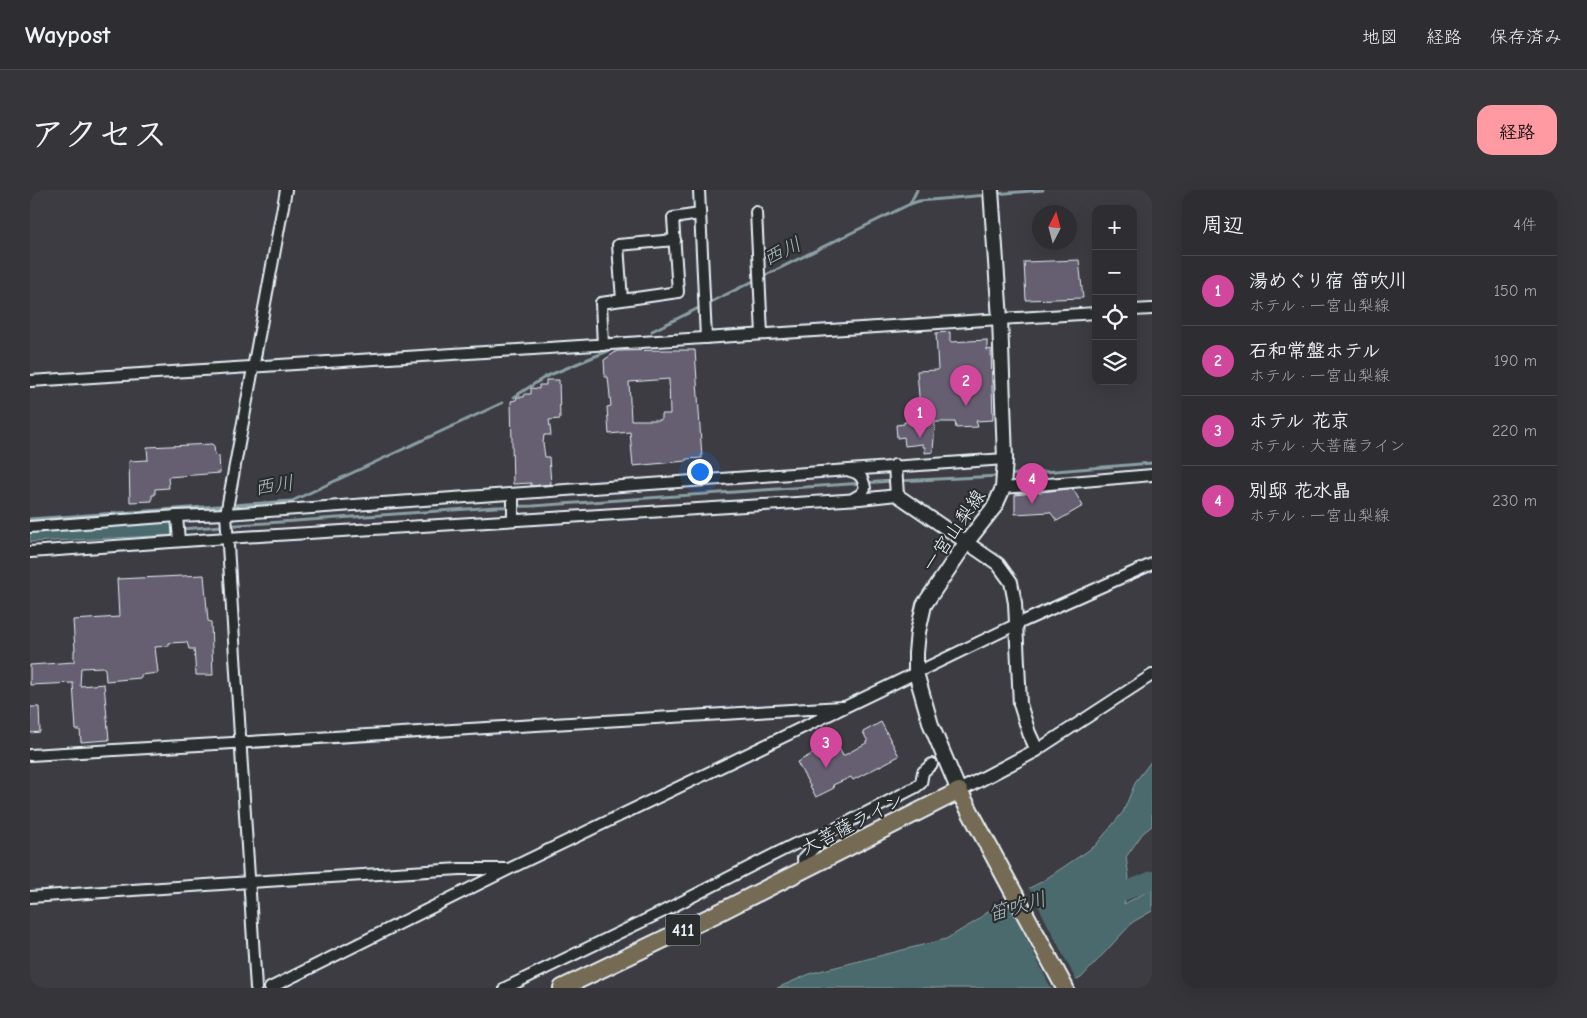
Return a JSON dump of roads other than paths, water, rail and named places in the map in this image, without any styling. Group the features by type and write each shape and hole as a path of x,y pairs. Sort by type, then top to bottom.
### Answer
{"highway":[{"path":"959,791 1065,988"},
{"name":"大菩薩ライン","path":"562,988 705,920 959,791"}],"main road":[{"name":"一宮山梨線","path":"959,791 931,725 916,673 918,632 924,605 966,543 995,506 1004,473 1000,319 992,196"}],"street":[{"path":"256,988 227,514 252,368 286,190"},
{"path":"699,190 706,338"},
{"path":"756,212 762,334"},
{"path":"603,345 601,303 678,292 673,218 700,214"},
{"path":"622,300 618,245 675,240"},
{"path":"1137,310 1152,309"},
{"path":"30,381 1092,312"},
{"path":"30,527 847,470 896,481 1004,473 1152,475"},
{"path":"847,470 858,473 863,479 865,488 861,494 853,499"},
{"path":"30,552 179,538 853,499 896,481"},
{"path":"896,481 966,543 998,564 1011,582 1020,704 1028,733 1037,750"},
{"path":"512,494 513,520"},
{"path":"178,518 179,538"},
{"path":"270,988 509,869 916,673 1152,564"},
{"path":"959,791 1037,750 1152,675"},
{"path":"30,755 848,707"},
{"path":"505,988 662,912 795,844 831,831 916,788 921,783 923,772 932,764"},
{"path":"804,870 803,859 831,831"},
{"path":"30,897 460,869 509,869"}],"water":[{"path":"175,521 176,535 30,542 30,530"},
{"path":"1152,760 1152,826 1143,833 1126,857 1129,877 1124,904 1152,889 1152,911 1133,922 1081,978 1059,988 777,988 812,973 946,939 978,920 992,908 1041,882 1095,846 1123,812 1136,781"}],"waterway":[{"name":"西川","path":"910,204 917,190"},
{"path":"995,194 1043,190"},
{"name":"西川","path":"652,331 910,204 919,201 987,195"},
{"name":"西川","path":"514,397 545,377 615,348"},
{"name":"西川","path":"30,519 292,501 502,403"},
{"path":"1008,475 1152,463"},
{"path":"898,481 999,476"},
{"path":"180,529 892,481"},
{"name":"笛吹川","path":"1106,899 1152,880"}],"place":[{"name":"石和常盤ホテル","path":"966,406"},
{"name":"湯めぐり宿 笛吹川","path":"920,438"},
{"name":"別邸 花水晶","path":"1032,504"},
{"name":"ホテル 花京","path":"826,768"}]}
